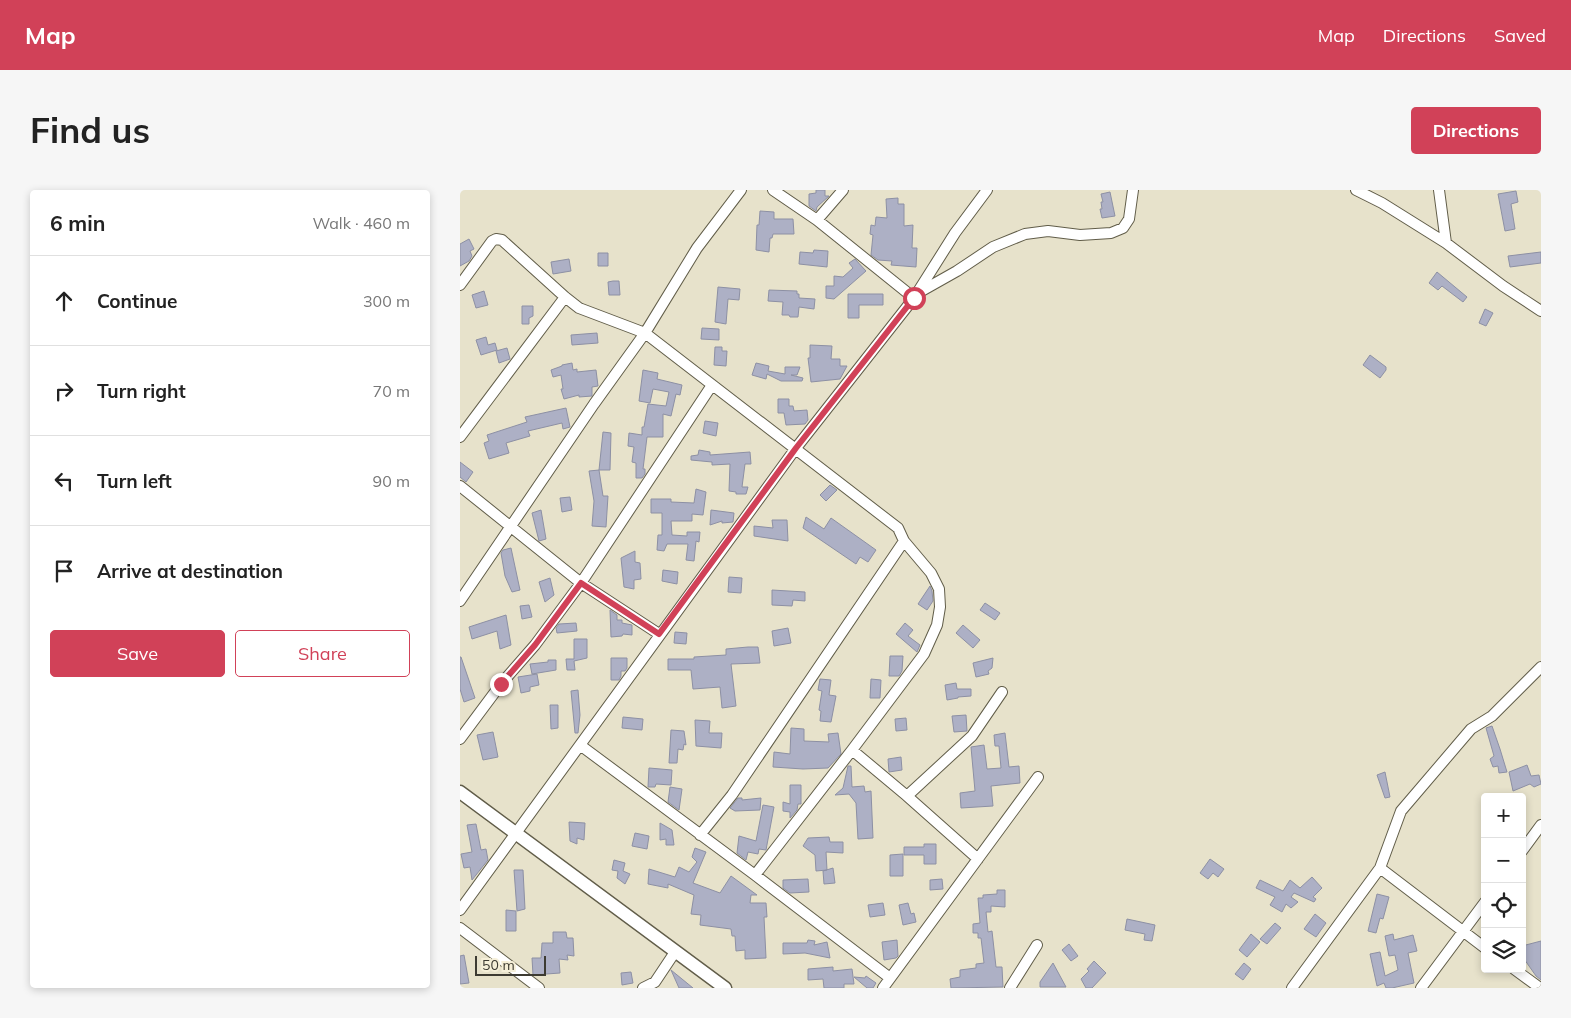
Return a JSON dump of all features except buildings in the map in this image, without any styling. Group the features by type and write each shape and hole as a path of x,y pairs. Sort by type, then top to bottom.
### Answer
{"street":[{"path":"460,601 594,404 645,333 697,248 741,190"},
{"path":"772,190 817,220 916,296"},
{"path":"817,220 844,190"},
{"path":"460,910 796,448 916,296 955,232 987,190"},
{"path":"916,296 992,247 1025,234 1048,231 1080,235 1111,233 1123,228 1129,219 1134,190"},
{"path":"1356,190 1382,203 1446,243 1503,286 1541,311"},
{"path":"1439,190 1446,243"},
{"path":"460,285 492,241 496,239 502,240 579,308 645,333 796,448 898,528 904,541 931,573 939,589 940,607 937,625 924,654 755,875"},
{"path":"460,437 565,297"},
{"path":"460,739 501,684 535,645 581,583 712,385"},
{"path":"460,486 581,583 659,634"},
{"path":"700,835 732,795 904,541"},
{"path":"1292,988 1380,868 1401,811 1471,729 1492,716 1541,667"},
{"path":"908,796 972,736 1002,692"},
{"path":"580,745 890,978"},
{"path":"852,750 908,796 978,859"},
{"path":"883,988 1038,777"},
{"path":"460,792 725,988"},
{"path":"1526,846 1541,825"},
{"path":"1380,868 1481,945"},
{"path":"1421,988 1481,907"},
{"path":"460,928 539,988"},
{"path":"1010,988 1037,945"},
{"path":"643,988 655,982 675,952"},
{"path":"1519,973 1540,988"}],"route":[{"path":"501,684 535,645 581,583 659,634 796,448 914,298"}]}
